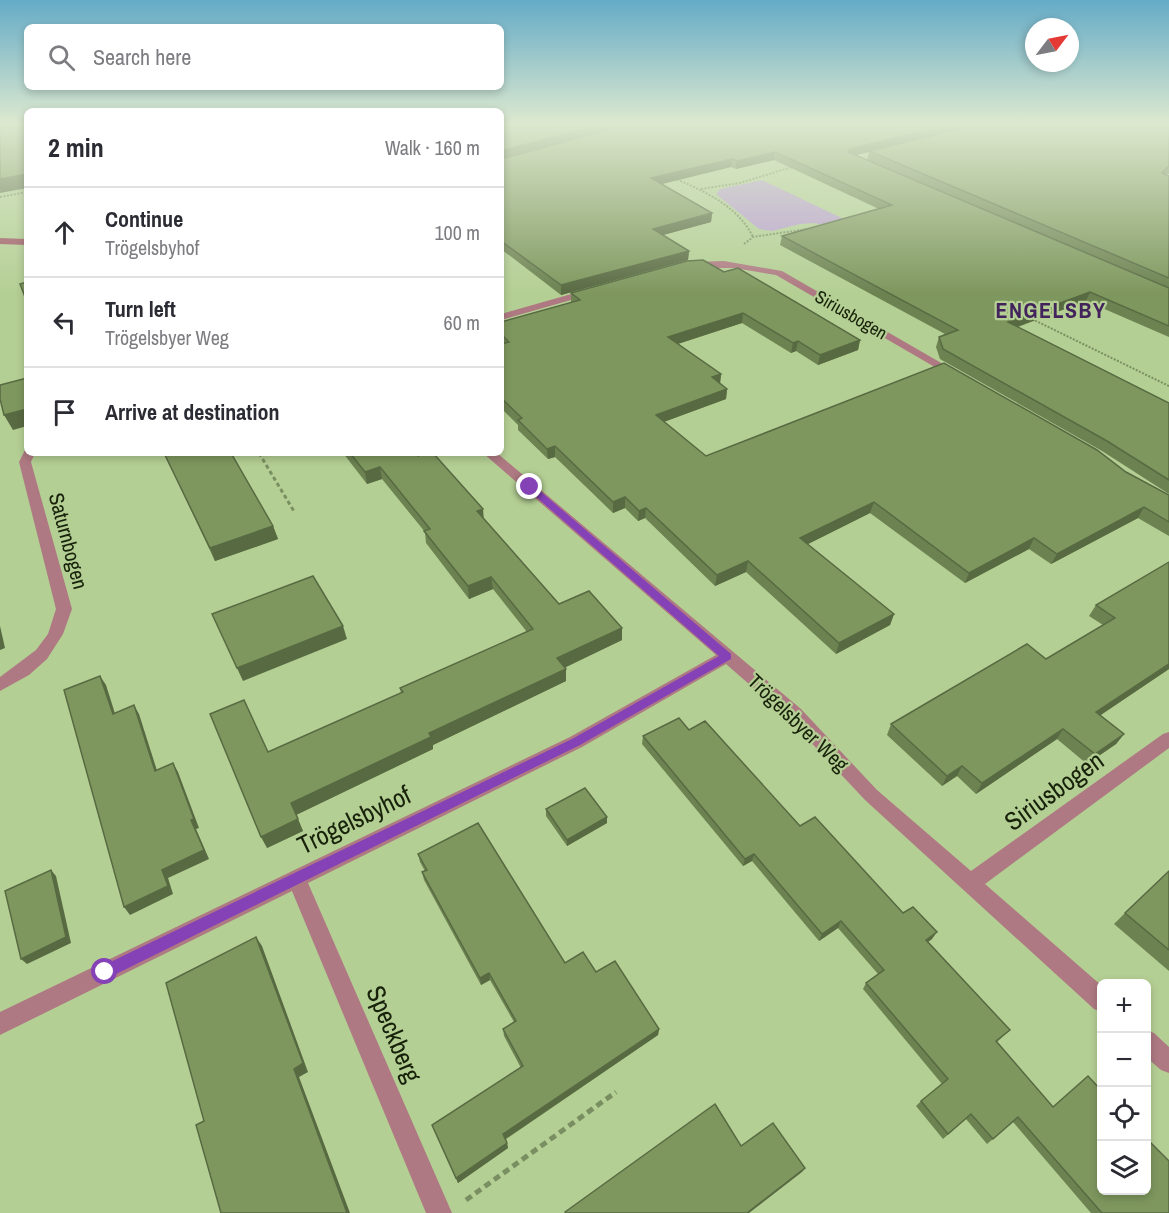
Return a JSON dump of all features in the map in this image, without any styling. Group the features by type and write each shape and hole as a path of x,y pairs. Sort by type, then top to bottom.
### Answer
{"street":[{"path":"0,241 24,242"},
{"name":"Siriusbogen","path":"673,268 718,262 779,273 963,379"},
{"path":"504,316 596,290"},
{"name":"Saturnbogen","path":"0,685 23,672 44,652 60,630 64,609 25,462 28,456"},
{"name":"Trögelsbyer Weg","path":"493,456 795,714 871,795 1097,997"},
{"name":"Trögelsbyhof","path":"0,1024 576,742 727,656"},
{"name":"Siriusbogen","path":"969,884 1169,739"},
{"name":"Speckberg","path":"297,878 448,1210"},
{"path":"1151,1046 1169,1062"}],"path":[{"path":"679,181 700,189 735,213 750,228 753,237 801,228 821,228"},
{"path":"700,189 748,181"},
{"path":"0,197 24,193"},
{"path":"1030,318 1169,386"},
{"path":"262,456 295,513"},
{"path":"448,1210 616,1092"}],"shaded area":[{"path":"763,181 848,221 831,226 814,223 772,231 759,229 716,194 720,189"}],"building":[{"path":"504,181 656,181 712,213 653,229 689,251 561,285 504,243"},
{"path":"838,181 916,181 1169,288 1169,326 1090,292 1008,322 1169,403 1169,480 1107,441 943,349 939,337 958,330 782,236 892,205"},
{"path":"939,181 1169,181 1169,278"},
{"path":"703,260 724,272 738,268 860,340 820,355 798,341 793,343 743,313 668,337 721,374 712,377 727,389 656,415 706,456 944,363 1097,450 1126,472 1169,495 1169,522 1144,507 1057,554 1034,538 969,573 874,502 800,538 894,614 839,643 748,561 717,575 646,508 639,511 625,497 613,502 555,446 547,449 518,420 522,418 504,401 504,343 509,342 504,337 504,321 580,300 571,293 687,261"},
{"path":"24,283 24,294 20,284"},
{"path":"24,379 24,410 4,415 0,399 0,385"},
{"path":"165,456 233,456 273,526 210,548"},
{"path":"352,456 436,456 483,509 477,511 559,604 589,591 622,628 557,658 566,669 429,733 431,737 291,803 298,819 261,837 210,714 244,700 268,752 403,692 400,688 533,629 491,577 468,586 424,531 430,529 380,467 365,472"},
{"path":"1169,562 1169,664 1096,712 1124,734 1095,754 1063,729 982,783 962,766 947,776 891,724 1027,644 1046,659 1115,618 1096,605"},
{"path":"313,576 343,626 237,668 212,614"},
{"path":"100,676 113,714 134,705 155,771 173,763 194,819 191,820 204,850 162,870 168,886 124,907 64,690"},
{"path":"679,718 689,730 705,721 800,826 815,817 903,913 913,907 937,932 926,940 1010,1030 996,1041 1053,1107 1088,1076 1097,1086 1097,1195 1151,1195 1151,1143 1169,1161 1169,1213 1102,1213 1018,1117 993,1139 971,1114 948,1134 921,1101 948,1079 866,983 884,970 841,921 822,934 754,854 745,859 643,736"},
{"path":"585,788 607,817 567,840 546,809"},
{"path":"478,823 565,963 583,952 596,972 615,961 659,1029 503,1134 507,1143 456,1178 432,1125 523,1066 503,1029 516,1021 489,973 480,978 422,872 427,870 418,854"},
{"path":"51,870 66,937 21,959 5,891"},
{"path":"1169,871 1169,950 1125,913"},
{"path":"256,937 303,1063 294,1069 347,1213 221,1213 196,1125 204,1121 166,983"},
{"path":"715,1104 741,1146 773,1123 805,1168 747,1213 565,1212"}],"district":[{"name":"ENGELSBY","path":"1051,310"}],"route":[{"path":"105,972 576,742 727,656 530,487"}]}
